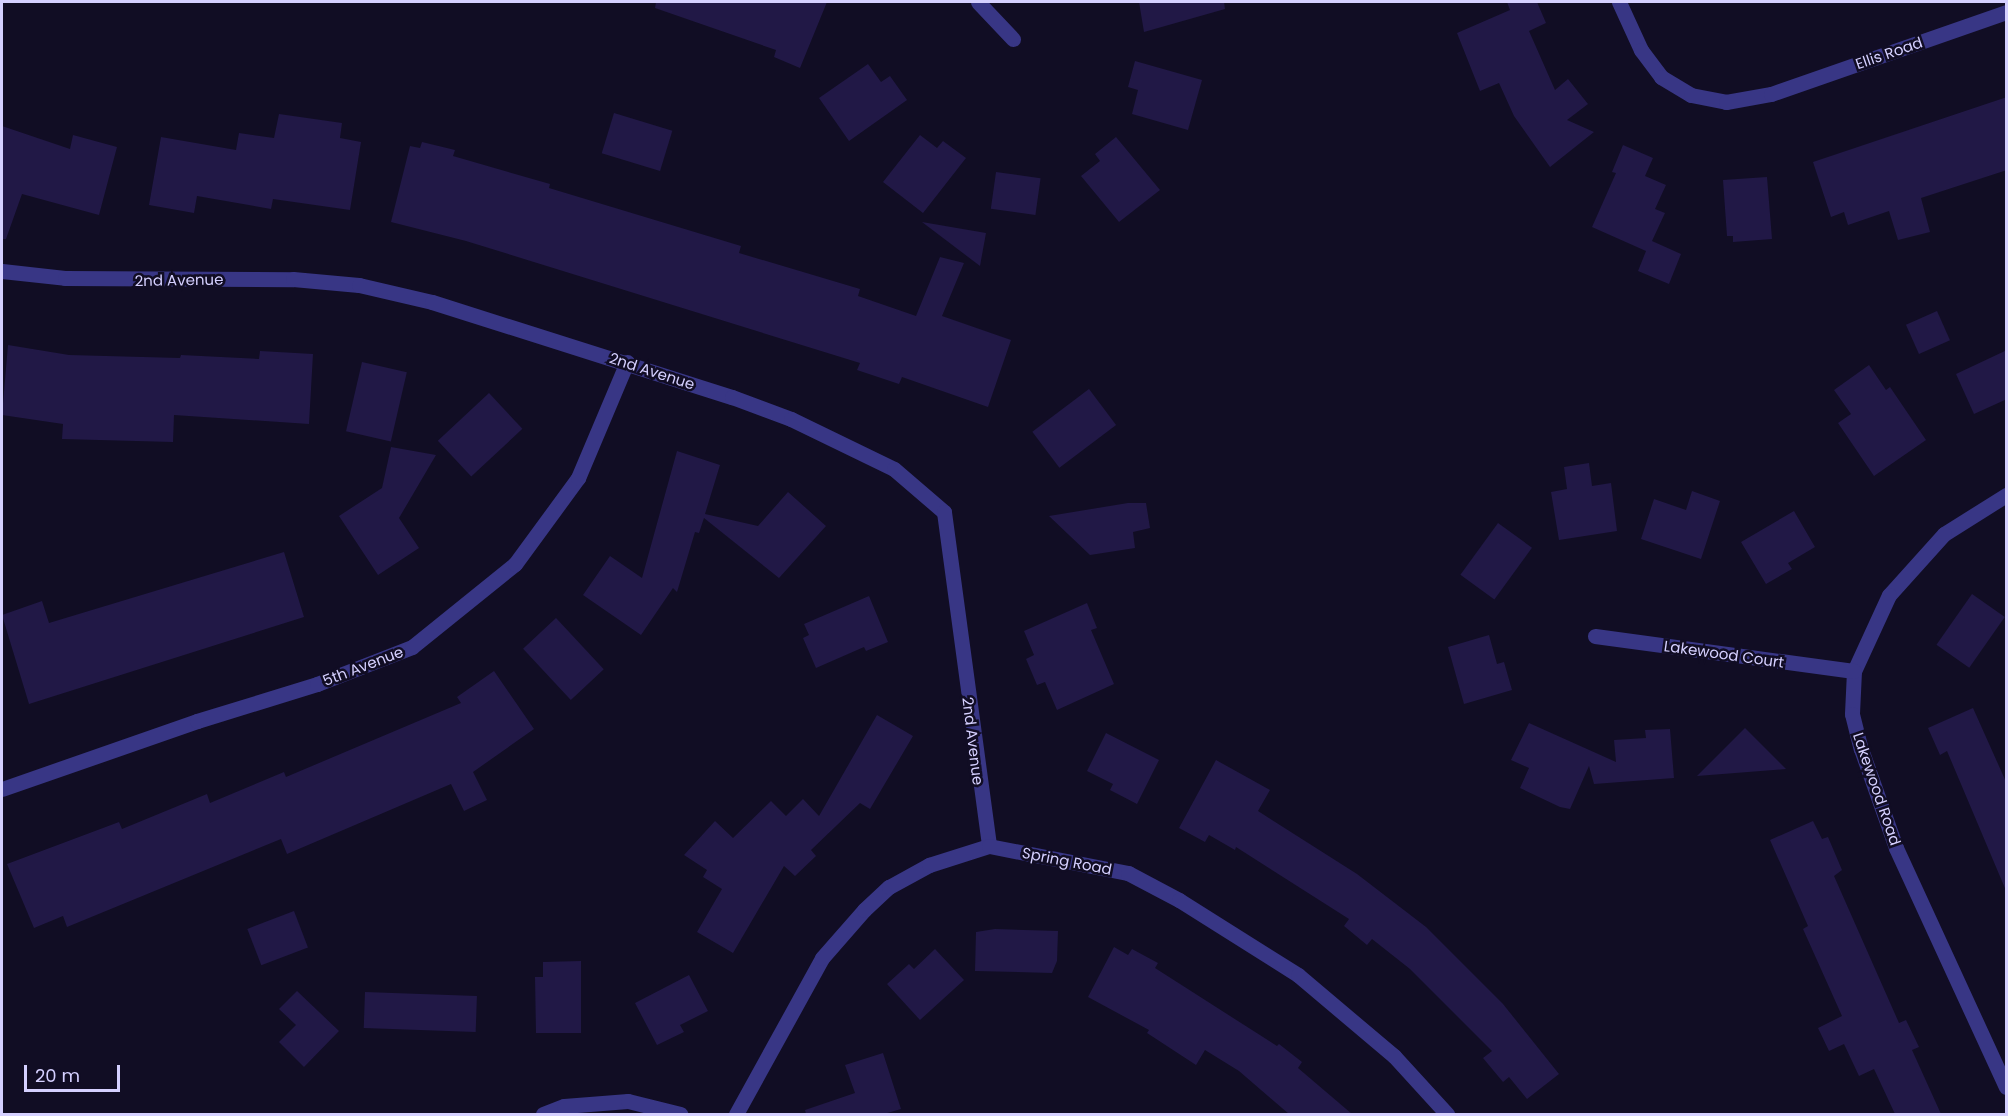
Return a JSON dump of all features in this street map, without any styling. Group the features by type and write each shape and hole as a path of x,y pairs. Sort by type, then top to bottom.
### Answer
{"street":[{"path":"978,2 1013,39"},
{"name":"Ellis Road","path":"1619,2 1641,50 1661,77 1691,95 1726,102 1771,94 2007,12"},
{"name":"2nd Avenue","path":"2,271 77,279 293,279 359,285 432,302 627,363 791,419 894,469 944,512 989,846"},
{"name":"5th Avenue","path":"2,789 316,684 412,647 515,564 578,478 627,363"},
{"name":"Lakewood Road","path":"2007,495 1956,525 1916,563 1889,595 1854,671 1852,714 1858,740 1892,837 2007,1087"},
{"name":"Lakewood Court","path":"1595,636 1854,671"},
{"name":"Spring Road","path":"736,1114 822,958 864,910 889,887 921,868 989,846 1128,873 1179,900 1298,975 1394,1056 1447,1114"},
{"path":"543,1114 564,1106 628,1101 680,1114"}],"building":[{"path":"656,2 827,2 800,68 774,57 776,50 655,8"},
{"path":"1139,2 1224,2 1225,9 1144,32"},
{"path":"1507,2 1537,2 1546,23 1529,31 1555,90 1568,79 1588,104 1567,120 1594,132 1550,167 1514,116 1499,83 1480,91 1457,33 1510,10"},
{"path":"1135,61 1202,80 1188,130 1132,114 1138,90 1128,87"},
{"path":"868,64 881,82 890,76 907,100 849,141 819,98"},
{"path":"2007,97 2007,170 1921,198 1930,232 1898,240 1889,211 1848,225 1844,212 1831,217 1813,162"},
{"path":"614,113 672,131 660,171 602,153"},
{"path":"279,114 342,123 340,138 361,142 350,210 273,199 271,209 197,196 194,213 149,205 161,137 236,150 239,133 274,138"},
{"path":"2,126 70,149 73,135 117,147 99,215 22,194 6,239 2,239"},
{"path":"920,135 937,148 943,141 966,158 923,213 883,182"},
{"path":"1116,137 1160,190 1119,222 1081,176 1100,161 1095,154"},
{"path":"422,142 455,150 453,156 550,184 549,188 741,246 739,253 860,289 858,296 916,316 940,257 964,263 942,316 1011,340 988,407 902,377 899,384 857,370 860,363 466,241 391,222 410,146 420,148"},
{"path":"1623,145 1653,158 1645,176 1666,185 1655,209 1665,213 1652,241 1681,254 1669,284 1638,271 1646,251 1592,227 1616,173 1612,172"},
{"path":"996,172 1041,178 1035,215 991,209"},
{"path":"1767,177 1772,239 1733,242 1733,236 1727,236 1723,180"},
{"path":"922,222 986,233 980,266"},
{"path":"1937,311 1950,340 1919,354 1906,325"},
{"path":"8,345 69,355 180,358 181,355 259,359 260,351 313,354 309,424 174,415 173,442 62,439 63,424 2,415"},
{"path":"2007,350 2007,399 1974,414 1956,374"},
{"path":"362,362 407,372 391,442 346,431"},
{"path":"1869,365 1886,390 1890,387 1926,440 1874,476 1838,423 1851,414 1834,390"},
{"path":"1089,389 1116,425 1059,468 1032,432"},
{"path":"489,393 522,429 471,477 438,441"},
{"path":"391,447 436,455 399,518 419,548 378,575 339,516 382,488"},
{"path":"677,451 720,465 705,514 758,526 788,492 826,526 779,578 704,518 699,533 695,532 677,592 673,588 641,635 583,595 610,556 642,578"},
{"path":"1589,463 1592,486 1611,483 1617,531 1559,540 1551,492 1567,489 1564,467"},
{"path":"1692,491 1720,501 1701,559 1641,539 1654,499 1686,510"},
{"path":"1128,503 1146,503 1150,528 1133,532 1135,548 1090,555 1049,516"},
{"path":"1794,511 1815,547 1788,563 1792,569 1766,584 1741,542"},
{"path":"1498,523 1532,548 1494,599 1460,575"},
{"path":"284,552 304,617 29,704 2,615 42,601 49,623"},
{"path":"1972,594 2005,617 1969,668 1936,645"},
{"path":"869,596 888,642 866,651 864,647 816,668 803,638 809,635 804,624"},
{"path":"1087,603 1097,628 1091,630 1114,684 1057,710 1045,682 1037,685 1026,659 1034,655 1024,631"},
{"path":"556,618 604,669 571,700 523,649"},
{"path":"1489,635 1497,664 1504,662 1512,690 1464,704 1448,647"},
{"path":"494,671 534,729 473,772 487,800 464,811 451,784 287,854 281,839 67,927 63,916 34,928 7,864 119,822 122,829 207,794 210,803 284,772 286,777 461,703 457,697"},
{"path":"1973,708 2007,784 2007,893 1947,751 1940,755 1928,728"},
{"path":"877,715 913,736 870,809 860,803 811,850 816,856 795,876 784,866 733,953 697,932 722,889 703,877 707,870 684,855 715,821 733,838 771,801 786,816 803,799 819,816"},
{"path":"1529,723 1616,762 1614,740 1646,738 1645,730 1670,729 1674,778 1594,784 1589,766 1570,809 1560,807 1520,788 1529,768 1511,760"},
{"path":"1745,728 1786,769 1697,776"},
{"path":"1106,733 1159,760 1137,804 1110,790 1113,784 1087,771"},
{"path":"1216,760 1270,790 1258,811 1357,874 1426,927 1503,1004 1559,1074 1527,1099 1509,1077 1503,1082 1483,1058 1492,1051 1410,969 1372,939 1367,945 1344,926 1349,919 1236,847 1235,850 1209,835 1205,842 1179,828"},
{"path":"1813,821 1822,839 1828,837 1842,870 1834,876 1899,1023 1906,1020 1919,1047 1912,1050 1941,1114 1895,1114 1874,1069 1859,1076 1844,1044 1829,1051 1818,1028 1842,1016 1803,929 1808,926 1770,840"},
{"path":"294,911 308,947 261,965 247,929"},
{"path":"995,929 1058,931 1057,961 1052,973 975,971 976,932"},
{"path":"1114,947 1128,955 1132,949 1158,963 1155,968 1277,1046 1279,1044 1302,1062 1298,1068 1352,1114 1289,1114 1239,1071 1205,1050 1196,1065 1147,1033 1149,1030 1088,997"},
{"path":"935,949 964,980 920,1020 887,984 909,964 914,969"},
{"path":"581,961 581,1033 536,1033 535,977 543,977 543,962"},
{"path":"689,975 708,1011 680,1025 684,1032 657,1045 635,1003"},
{"path":"297,991 339,1031 304,1067 279,1042 296,1025 279,1009"},
{"path":"365,992 477,996 476,1032 364,1028"},
{"path":"883,1053 901,1109 884,1114 806,1114 805,1110 855,1093 845,1065"}]}
